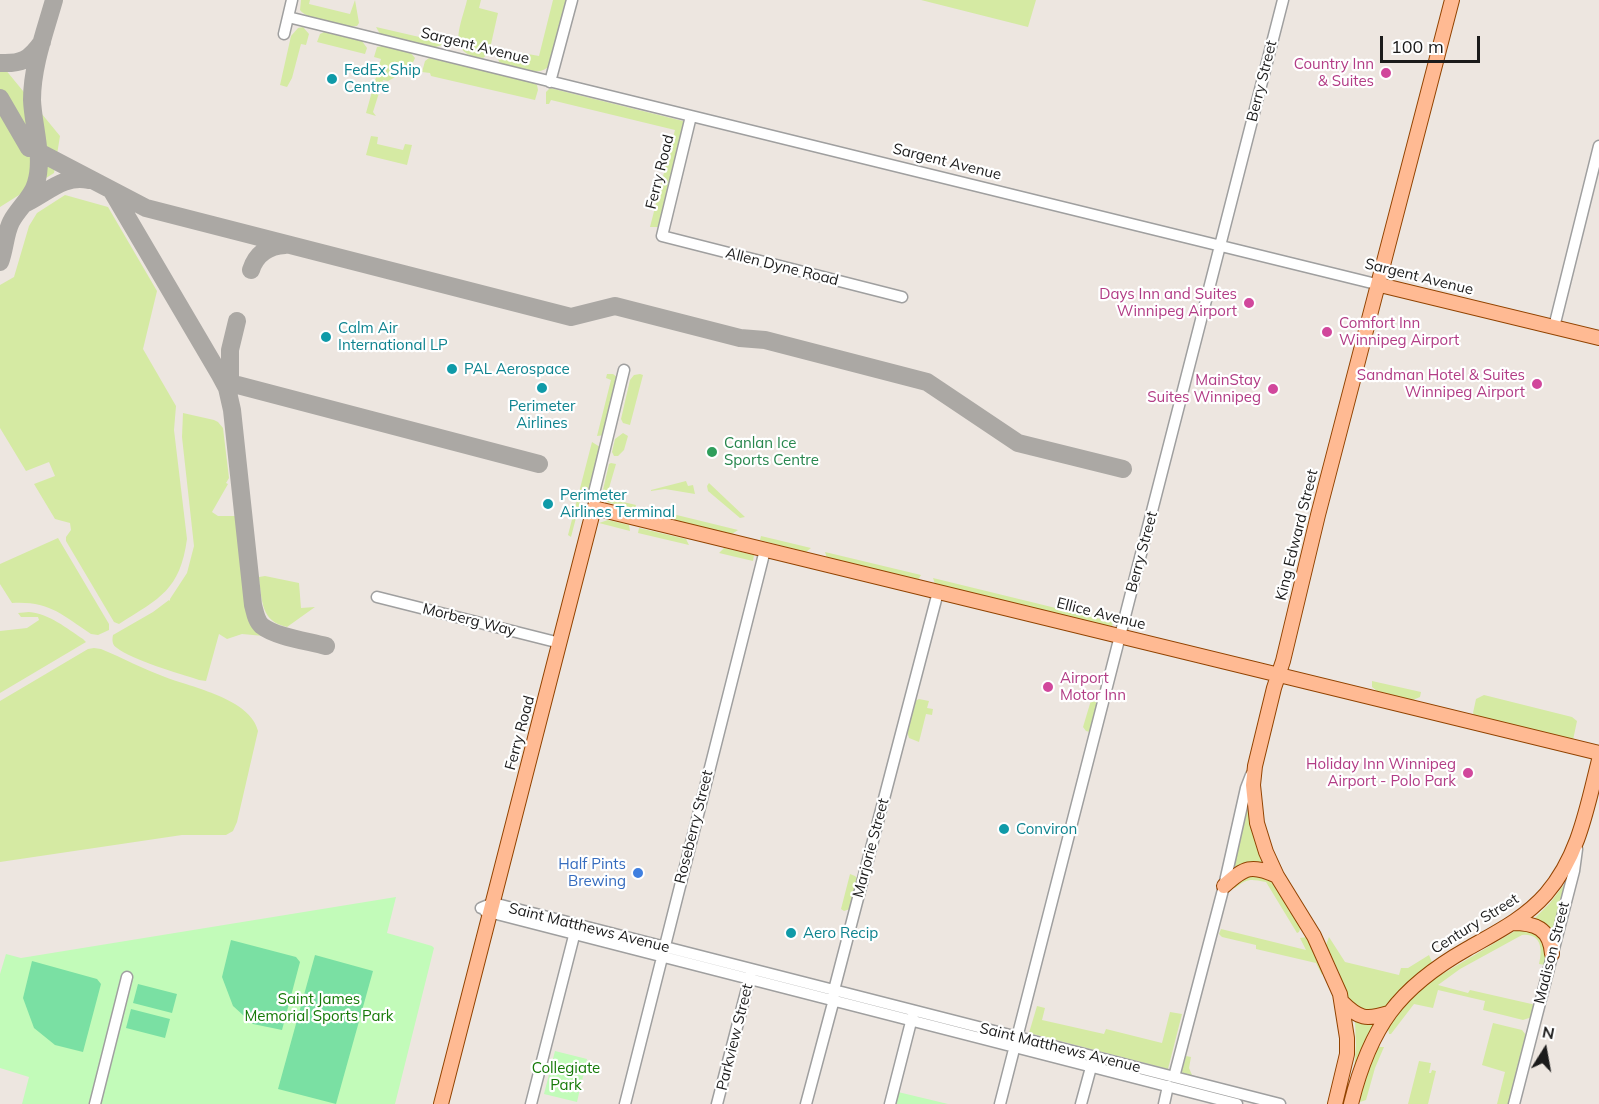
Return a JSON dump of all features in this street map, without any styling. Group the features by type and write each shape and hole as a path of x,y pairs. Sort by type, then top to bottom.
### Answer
{"main road":[{"name":"King Edward Street","path":"1255,766 1452,0"},
{"name":"Sargent Avenue","path":"1380,285 1599,338"},
{"name":"Ellice Avenue","path":"594,508 1599,753"},
{"name":"Ferry Road","path":"441,1104 594,508"},
{"name":"Century Street","path":"1351,1104 1366,1053 1389,1013 1404,995 1423,977 1446,961 1512,923 1537,903 1552,886 1570,859 1579,837 1599,760"},
{"path":"1255,766 1253,793 1257,823 1266,852 1277,876 1314,936 1342,1002 1347,1054 1335,1104"},
{"path":"1224,886 1240,872 1250,868 1260,869 1277,876"},
{"path":"1512,923 1531,925 1542,930 1551,942 1552,954"},
{"path":"1342,1002 1354,1013 1364,1017 1389,1013"}],"street":[{"path":"284,34 292,0"},
{"path":"550,82 572,0"},
{"name":"Berry Street","path":"1000,1104 1179,412 1282,0"},
{"name":"Sargent Avenue","path":"288,17 1380,285"},
{"name":"Ferry Road","path":"662,236 691,116"},
{"path":"1554,327 1599,146"},
{"name":"Allen Dyne Road","path":"662,236 902,297"},
{"name":"Ferry Road","path":"594,508 594,493 624,370"},
{"name":"Roseberry Street","path":"625,1104 765,550"},
{"name":"Marjorie Street","path":"806,1104 938,592"},
{"name":"Morberg Way","path":"377,597 560,643"},
{"name":"King Edward Street","path":"1164,1104 1224,886 1246,788 1255,766"},
{"name":"Madison Street","path":"1514,1104 1574,871 1579,837"},
{"name":"Saint Matthews Avenue","path":"492,908 1171,1082 1273,1103"},
{"path":"531,1104 576,930"},
{"name":"Parkview Street","path":"717,1104 751,974"},
{"path":"95,1104 127,978"},
{"path":"890,1104 913,1016"},
{"path":"1081,1104 1092,1062"},
{"name":"Saint Matthews Avenue","path":"1171,1082 1237,1104"}],"green space":[{"path":"301,0 310,0 309,4 350,14 355,0 359,23 357,26 344,26 310,17 300,10"},
{"path":"467,0 481,0 479,8 498,13 489,53 483,58 471,55 460,45 459,29"},
{"path":"553,0 566,0 549,66 544,70 532,72 499,62 497,55 500,49 539,56"},
{"path":"921,0 1036,0 1028,27"},
{"path":"303,27 309,34 306,45 301,44 292,78 287,87 280,85 291,36 298,28"},
{"path":"376,27 441,42 442,45 433,48 380,34"},
{"path":"324,32 362,41 367,48 365,54 317,42 320,34"},
{"path":"383,46 410,52 415,58 410,69 388,81 383,80 373,112 376,116 366,113 381,59 374,57 377,47"},
{"path":"429,58 532,82 537,85 538,90 535,100 431,76 430,73 422,72 425,61"},
{"path":"0,63 60,136 54,173 0,207"},
{"path":"550,88 683,121 685,124 658,227 650,227 675,130 551,100 549,104 546,104 546,92"},
{"path":"371,136 378,137 377,144 403,150 405,144 412,145 407,165 366,155"},
{"path":"65,195 108,207 157,291 143,349 176,406 174,430 187,539 184,556 179,570 166,591 119,624 114,622 66,541 71,530 70,523 55,519 34,484 55,476 49,462 26,471 0,428 0,285 14,277 29,226 37,213"},
{"path":"607,374 613,374 618,378 605,435 597,436 611,380 606,378"},
{"path":"634,375 643,375 630,425 623,423 621,419 630,380"},
{"path":"183,413 214,420 223,428 229,478 212,512 218,516 237,516 248,614 253,626 264,636 242,634 227,639 219,634 206,681 133,657 113,644 113,635 170,601 187,573 194,546 182,437"},
{"path":"623,433 628,436 624,450 618,456 614,456 612,452 615,439"},
{"path":"592,442 600,447 591,493 583,491 571,537 568,535"},
{"path":"609,464 616,464 607,495 602,494"},
{"path":"686,481 688,486 693,485 695,494 665,489 651,491 651,490"},
{"path":"709,483 745,517 740,518 708,491"},
{"path":"606,498 636,505 635,509 606,502"},
{"path":"644,507 738,530 732,534 646,513"},
{"path":"608,520 629,525 630,531 599,523"},
{"path":"639,528 686,539 689,545 638,533"},
{"path":"761,536 811,548 806,552 760,540"},
{"path":"58,538 109,624 109,630 98,635 91,634 54,610 36,604 12,603 0,584 0,564"},
{"path":"724,548 754,555 753,561 719,553"},
{"path":"825,552 921,575 918,580 827,558"},
{"path":"265,576 299,583 301,608 315,607 287,627 278,624 268,615 262,602 259,577"},
{"path":"933,578 1113,622 1112,627 935,584"},
{"path":"29,612 51,619 86,642 0,693 0,631 27,628 39,620 38,617 21,617 18,613"},
{"path":"94,648 219,696 244,710 253,720 258,731 237,822 233,831 226,835 182,835 0,862 0,701 88,649"},
{"path":"1372,681 1421,692 1420,697 1413,700 1377,691 1372,687"},
{"path":"1094,695 1099,698 1090,732 1083,727"},
{"path":"1484,695 1572,717 1577,721 1573,740 1475,716 1473,713 1476,699"},
{"path":"919,699 929,701 927,708 933,709 932,715 926,714 919,742 909,738 907,731 915,701"},
{"path":"1247,798 1252,832 1264,866 1232,870"},
{"path":"850,874 858,879 850,909 844,911 841,909"},
{"path":"1242,874 1271,878 1301,927 1299,932 1297,933 1266,882 1249,880 1235,888 1232,887"},
{"path":"1569,878 1554,938 1534,919"},
{"name":"Saint James Memorial Sports Park","path":"396,897 387,933 434,948 395,1104 22,1104 29,1077 0,1068 0,974 6,954 21,958"},
{"path":"1520,928 1534,928 1549,950 1545,965 1539,964 1541,953 1537,939 1522,935 1460,969 1438,985 1468,993 1470,990 1536,1005 1532,1017 1523,1020 1483,1010 1485,1001 1438,990 1433,1008 1414,1004 1389,1034 1388,1028 1408,1001 1429,982"},
{"path":"1221,929 1306,950 1300,938 1307,937 1323,969 1322,975 1316,963 1256,949 1256,945 1222,937 1219,934"},
{"path":"1329,937 1345,962 1399,975 1401,968 1408,968 1429,955 1432,962 1383,1011 1367,1016 1347,999 1339,972 1326,945"},
{"path":"231,940 296,957 300,962 282,1030 253,1024 233,1006 222,977"},
{"path":"315,955 373,971 336,1104 278,1089"},
{"path":"32,961 97,979 101,984 83,1052 55,1045 34,1028 23,998"},
{"path":"138,984 177,994 172,1013 133,1003"},
{"path":"1037,1006 1045,1008 1042,1020 1104,1034 1106,1029 1162,1043 1170,1012 1182,1014 1168,1069 1029,1033"},
{"path":"131,1009 170,1019 165,1038 126,1028"},
{"path":"1355,1021 1376,1023 1354,1071 1356,1045"},
{"path":"1493,1023 1522,1030 1526,1035 1511,1104 1497,1104 1505,1072 1482,1065"},
{"path":"1379,1047 1384,1047 1366,1100 1360,1102 1369,1065"},
{"name":"Collegiate Park","path":"555,1051 587,1059 577,1102 544,1094"},
{"path":"1186,1056 1191,1057 1189,1068 1192,1075 1221,1084 1183,1075"},
{"path":"1419,1061 1431,1063 1429,1073 1432,1070 1436,1071 1428,1104 1408,1104"},
{"path":"898,1092 948,1104 894,1104"}],"taxiway":[{"path":"0,262 9,227 36,183 39,152 32,100 34,75 54,0"},
{"path":"0,63 20,62 33,53 42,42"},
{"path":"0,98 29,148"},
{"path":"24,139 37,151 146,208 571,317 615,306 740,338 765,340 927,382 1018,443 1123,469"},
{"path":"24,204 63,182 89,180"},
{"path":"113,193 220,375 230,383 539,464"},
{"path":"251,270 259,255 273,247 285,245"},
{"path":"230,389 230,350 237,321"},
{"path":"220,375 227,388 232,410 253,605 257,619 262,626 275,633 326,646"}],"place":[{"name":"Country Inn & Suites","path":"1386,73"},
{"name":"FedEx Ship Centre","path":"332,79"},
{"name":"Days Inn and Suites Winnipeg Airport","path":"1249,303"},
{"name":"Comfort Inn Winnipeg Airport","path":"1327,332"},
{"name":"Calm Air International LP","path":"326,337"},
{"name":"PAL Aerospace","path":"452,369"},
{"name":"Sandman Hotel & Suites Winnipeg Airport","path":"1537,384"},
{"name":"Perimeter Airlines","path":"542,388"},
{"name":"MainStay Suites Winnipeg","path":"1273,389"},
{"name":"Canlan Ice Sports Centre","path":"712,452"},
{"name":"Perimeter Airlines Terminal","path":"548,504"},
{"name":"Airport Motor Inn","path":"1048,687"},
{"name":"Holiday Inn Winnipeg Airport - Polo Park","path":"1468,773"},
{"name":"Conviron","path":"1004,829"},
{"name":"Half Pints Brewing","path":"638,873"},
{"name":"Aero Recip","path":"791,933"}]}
